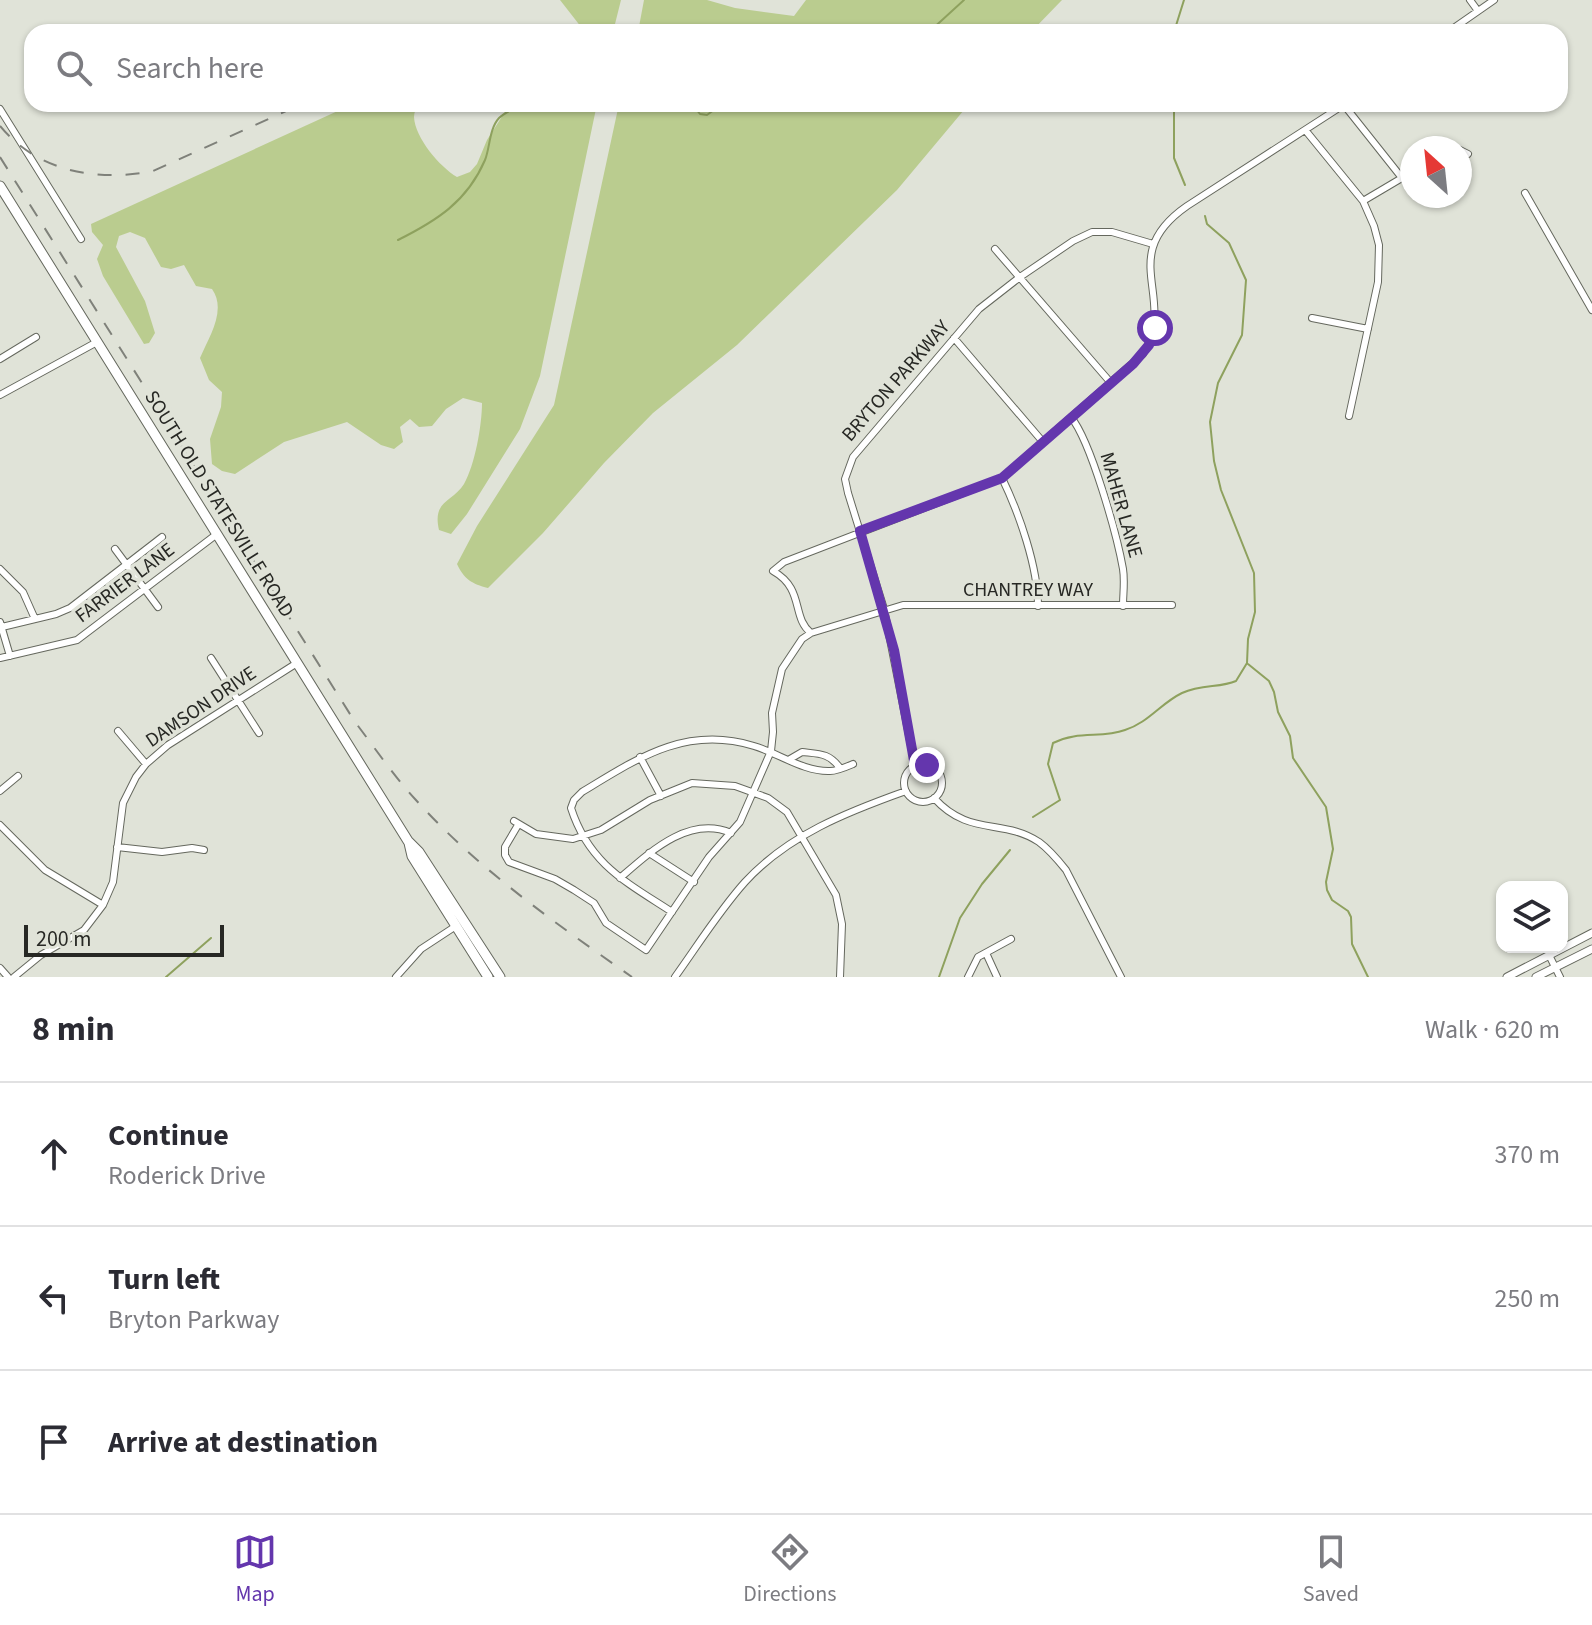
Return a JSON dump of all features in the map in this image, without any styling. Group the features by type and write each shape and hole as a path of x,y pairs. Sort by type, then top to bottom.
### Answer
{"main road":[{"name":"SOUTH OLD STATESVILLE ROAD","path":"0,186 408,841 419,852 500,977"},
{"name":"SOUTH OLD STATESVILLE ROAD","path":"408,841 412,856 488,977"}],"street":[{"path":"1470,0 1478,11"},
{"path":"1459,24 1494,0"},
{"path":"0,109 81,239"},
{"path":"840,977 842,924 836,895 787,812 768,798 753,792 735,786 692,783 661,796 586,837 559,839 536,834 516,823 505,847 509,862 555,879 574,890 594,903 606,923 646,950 709,857 740,822 753,792 771,751 772,713 782,669 802,639 811,633 805,626 791,585 773,571 784,562 860,531 1002,478 1143,354 1155,328 1149,260 1160,229 1179,211 1334,112"},
{"path":"1350,112 1400,175"},
{"path":"1306,131 1363,201 1374,226 1380,263 1349,416"},
{"path":"1363,201 1400,179"},
{"path":"1525,193 1592,310"},
{"name":"BRYTON PARKWAY","path":"915,766 884,609 845,479 853,457 979,309 1019,278 1073,241 1092,232 1112,232 1153,244"},
{"path":"995,249 1111,383"},
{"path":"1312,318 1368,329"},
{"path":"0,359 36,337"},
{"path":"954,338 1043,442"},
{"path":"0,395 97,342"},
{"name":"MAHER LANE","path":"1071,417 1081,429 1088,448 1118,548 1123,572 1123,606"},
{"path":"1002,478 1035,573 1038,606"},
{"name":"FARRIER LANE","path":"0,658 77,640 217,534"},
{"path":"10,656 1,624 35,619 70,608 162,537"},
{"path":"115,549 158,607"},
{"path":"0,569 23,592 35,619"},
{"name":"CHANTREY WAY","path":"811,633 884,609 912,605 1172,605"},
{"path":"211,658 259,733"},
{"name":"DAMSON DRIVE","path":"14,977 41,955 84,930 103,905 113,882 123,803 146,764 168,745 297,663"},
{"path":"118,731 146,764"},
{"path":"672,912 620,878 597,858 571,808 582,792 640,757 675,743 690,741 721,740 750,744 810,768 830,771 853,764"},
{"path":"790,759 802,752 823,755 833,758 840,768"},
{"path":"640,757 661,796"},
{"path":"915,766 933,767 940,776 941,788 934,798 917,801 906,791 905,778 915,766"},
{"path":"0,791 18,776"},
{"path":"676,976 722,910 747,880 774,855 803,835 860,808 906,791"},
{"path":"934,798 954,817 985,828 1026,836 1056,857 1066,870 1121,977"},
{"path":"0,825 45,870 103,905"},
{"path":"620,878 649,853 681,834 702,827 731,833"},
{"path":"117,847 162,852 192,848 204,850"},
{"path":"649,853 694,882"},
{"path":"396,977 421,949 456,926"},
{"path":"1507,977 1592,933"},
{"path":"968,977 978,957 1011,939"},
{"path":"1536,977 1592,949"},
{"path":"986,953 997,977"},
{"path":"1549,955 1560,977"},
{"path":"0,968 8,977"}],"green space":[{"path":"560,0 621,0 615,24 579,24"},
{"path":"644,0 707,0 735,8 794,16 806,0 1062,0 1039,24 640,24"},
{"path":"336,112 415,112 415,125 424,143 436,159 457,177 470,172 477,164 487,140 505,112 595,112 540,376 520,429 451,534 439,530 438,513 468,476 477,445 482,403 463,398 446,409 432,426 419,427 410,419 400,427 403,442 394,449 381,445 347,422 284,442 235,474 222,471 212,464 210,439 221,407 222,392 209,380 200,358 217,315 218,306 212,289 196,286 184,265 171,269 161,267 145,238 130,232 119,236 116,247 145,301 155,333 149,343 144,344 103,276 97,259 103,245 92,232 91,224"},
{"path":"617,112 962,112 897,190 737,345 653,413 488,588 477,585 463,574 457,564 477,526 554,405"}],"waterway":[{"path":"938,24 964,0"},
{"path":"1176,24 1184,0"},
{"path":"398,240 460,199 478,175 496,122 507,112"},
{"path":"698,112 707,115 711,112"},
{"path":"1174,112 1174,158 1185,185"},
{"path":"1033,817 1060,800 1048,764 1053,743 1072,737 1116,733 1133,727 1182,693 1236,681 1247,663 1248,639 1255,612 1254,573 1221,490 1210,422 1218,383 1242,335 1246,280 1229,243 1207,224 1205,216"},
{"path":"1248,664 1269,681 1278,712 1290,736 1293,758 1326,807 1333,849 1327,890 1332,900 1348,911 1351,917 1352,944 1368,977"},
{"path":"939,977 960,918 982,884 1010,850"},
{"path":"166,977 211,938"}],"railway":[{"path":"0,126 15,142 50,163 90,174 132,174 153,171 284,112"},
{"path":"0,157 355,722 392,771 439,825 491,872 632,977"}],"route":[{"path":"927,765 915,766 894,650 860,531 1002,478 1133,364 1149,345 1155,328"}]}
